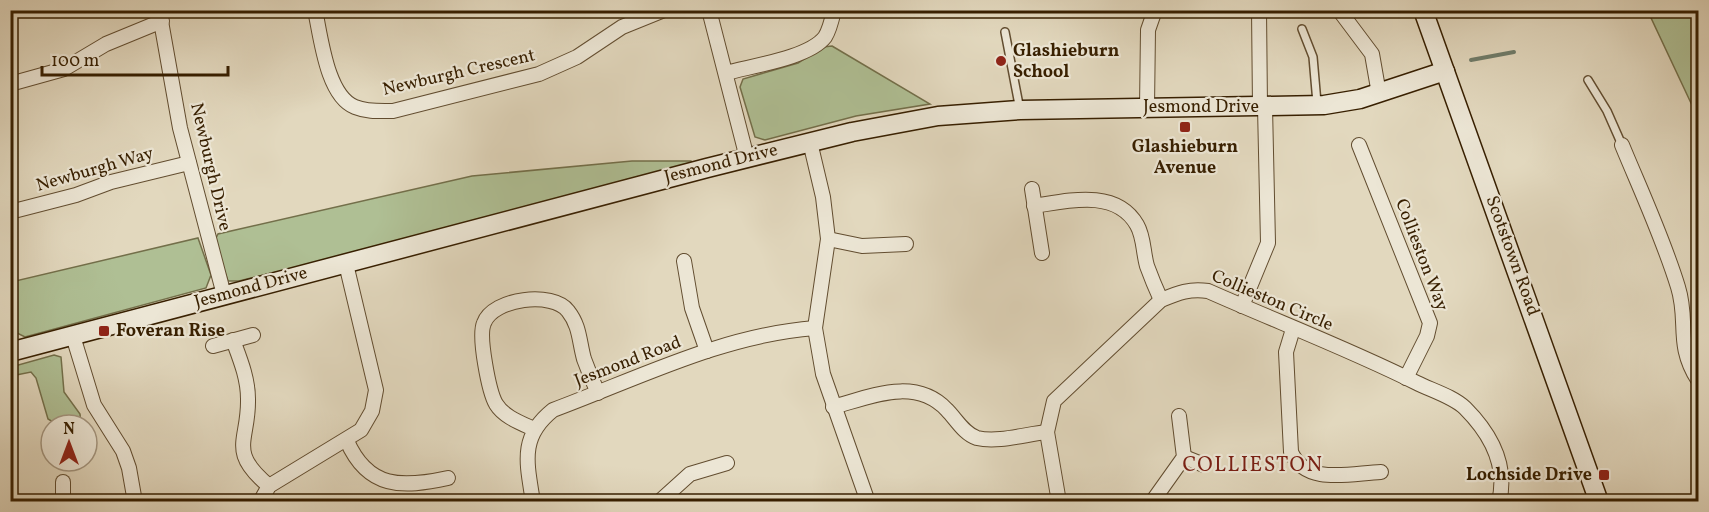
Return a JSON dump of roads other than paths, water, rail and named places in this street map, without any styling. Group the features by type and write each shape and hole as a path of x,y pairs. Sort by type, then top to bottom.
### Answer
{"street":[{"name":"Newburgh Crescent","path":"315,10 332,85 353,107 370,111 393,111 539,74 577,57 622,27 664,10"},
{"path":"709,10 747,158"},
{"path":"726,73 795,55 812,47 824,38 834,10"},
{"path":"1147,107 1148,30 1155,10"},
{"path":"1242,306 1268,243 1259,10"},
{"path":"1339,10 1372,54 1379,94"},
{"name":"Scotstown Road","path":"1423,10 1599,501"},
{"path":"10,84 64,69 106,44 161,16"},
{"name":"Newburgh Drive","path":"161,16 180,128 224,295"},
{"name":"Jesmond Drive","path":"10,352 810,141 938,116 1020,110 1317,105 1379,94 1445,71"},
{"path":"810,141 824,197 828,239 815,328 823,374 833,407 868,501"},
{"name":"Collieston Way","path":"1359,145 1430,323 1427,336 1406,378"},
{"path":"1622,145 1679,290 1683,343 1687,362 1698,380"},
{"name":"Newburgh Way","path":"10,212 76,195 111,182 189,163"},
{"path":"1032,189 1042,253"},
{"path":"1034,207 1078,198 1114,205 1128,214 1137,224 1146,264 1161,300"},
{"path":"828,239 862,246 906,244"},
{"path":"684,261 692,308 707,351"},
{"path":"260,501 269,486 361,430 372,411 376,390 346,264"},
{"name":"Collieston Circle","path":"1059,501 1047,432 1054,401 1066,387 1161,300 1184,290 1196,289 1208,291 1406,378 1463,406 1485,433 1499,458 1502,488 1499,501"},
{"path":"533,501 526,451 534,429 504,413 495,403 482,338 483,323 496,310 510,303 547,298 567,309 578,327 584,358 598,393"},
{"name":"Jesmond Road","path":"534,429 553,410 707,351 742,339 777,331 815,328"},
{"path":"1293,329 1286,352 1291,452 1298,465 1316,475 1381,472"},
{"path":"213,346 253,335"},
{"path":"73,336 94,405 126,459 135,501"},
{"path":"233,340 245,374 248,396 242,446 256,475 269,486"},
{"path":"833,407 893,390 912,391 945,407 969,434 977,438 988,439 1047,432"},
{"path":"1152,501 1184,457 1179,416"},
{"path":"346,441 355,460 368,472 398,485 448,478"},
{"path":"1184,457 1204,465"},
{"path":"659,501 690,474 727,463"},
{"path":"63,482 63,501"}],"lane":[{"path":"1302,29 1313,57 1317,105"},
{"path":"1005,32 1020,110"},
{"path":"1588,80 1608,111 1622,145"}],"waterway":[{"path":"1471,60 1514,52"}],"place":[{"name":"Glashieburn School","path":"1001,61"},
{"name":"Glashieburn Avenue","path":"1185,127"},
{"name":"Foveran Rise","path":"104,331"},
{"name":"Lochside Drive","path":"1604,475"}],"district":[{"name":"COLLIESTON","path":"1253,465"}]}
